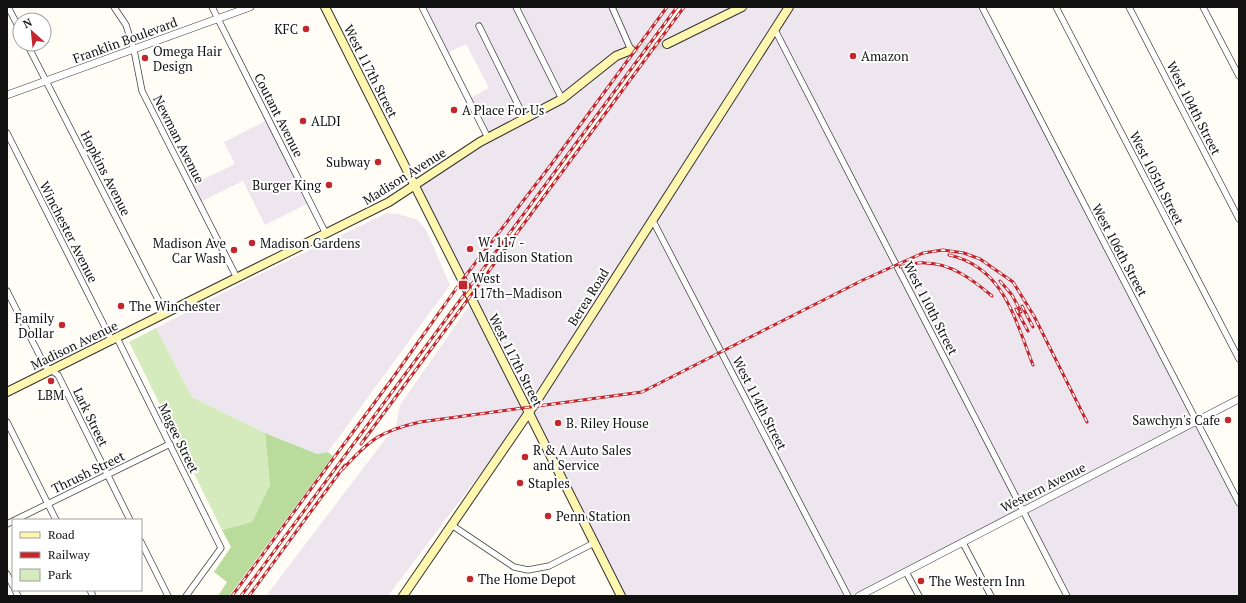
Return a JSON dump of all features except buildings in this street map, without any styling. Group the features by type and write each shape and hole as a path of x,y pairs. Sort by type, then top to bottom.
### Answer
{"main road":[{"name":"West 117th Street","path":"325,7 621,596"},
{"path":"667,44 742,7"},
{"name":"Berea Road","path":"403,596 529,412 789,7"},
{"name":"Madison Avenue","path":"7,392 389,202 488,138 562,99 616,56 631,50"}],"street":[{"name":"Newman Avenue","path":"114,7 126,25 134,50 142,91 237,278"},
{"name":"Coutant Avenue","path":"212,7 326,234"},
{"name":"Franklin Boulevard","path":"7,95 250,7"},
{"path":"422,7 488,138"},
{"path":"516,7 562,99"},
{"path":"612,7 631,50"},
{"name":"West 106th Street","path":"982,7 1239,503"},
{"name":"West 105th Street","path":"1056,7 1239,359"},
{"name":"West 104th Street","path":"1129,7 1239,219"},
{"path":"1203,7 1239,76"},
{"path":"479,26 525,119"},
{"name":"West 110th Street","path":"775,30 1067,596"},
{"name":"Hopkins Avenue","path":"31,52 165,313"},
{"name":"Winchester Avenue","path":"7,133 114,339"},
{"name":"West 114th Street","path":"652,219 848,596"},
{"name":"Lark Street","path":"7,292 44,366 58,375 130,519"},
{"name":"Magee Street","path":"114,339 170,444 221,548 186,596"},
{"name":"Western Avenue","path":"859,596 1239,399"},
{"path":"7,422 56,519"},
{"name":"Thrush Street","path":"18,519 170,444"},
{"path":"452,526 514,567 528,570 549,566 594,543"},
{"path":"963,543 991,596"},
{"path":"142,544 168,596"},
{"path":"906,572 919,596"},
{"path":"7,574 12,584"}],"shaded area":[{"path":"422,7 677,7 467,290 414,185 488,138 468,99 489,88 466,44 446,54"},
{"path":"684,7 982,7 1236,496 1239,495 1239,596 1067,596 1023,511 859,596 621,596 470,296"},
{"path":"271,118 313,201 265,225 243,181 200,202 191,185 235,164 224,142"},
{"path":"387,213 398,214 418,220 426,230 450,285 328,452 317,454 265,433 192,397 156,328 250,279"},
{"path":"471,303 526,413 388,596 266,596 396,425 400,405"}],"green space":[{"path":"156,328 192,397 265,433 270,485 252,522 222,530 129,342"},
{"path":"265,433 317,454 328,452 333,456 229,596 218,596 227,582 214,572 231,547 222,530 252,522 270,485"}],"tunnel":[{"path":"631,50 667,44"}],"railway":[{"path":"232,596 392,379 463,279 550,166 667,7"},
{"path":"241,596 677,7"},
{"path":"361,444 684,7"},
{"path":"343,469 369,443 386,433 407,425 642,392 863,280 923,253 943,250 964,253 980,259 1013,282 1034,316 1087,422"},
{"path":"949,255 968,261 983,271 995,283 1013,314 1033,365"},
{"path":"900,267 922,263 944,266 953,269 977,284 992,296"},
{"path":"1000,281 1012,295 1021,312"},
{"path":"1022,306 1033,327"},
{"path":"1016,309 1028,331"},
{"path":"249,596 345,465"}],"place":[{"name":"KFC","path":"306,29"},
{"name":"Amazon","path":"853,56"},
{"name":"Omega Hair Design","path":"145,58"},
{"name":"A Place For Us","path":"454,110"},
{"name":"ALDI","path":"303,121"},
{"name":"Subway","path":"378,162"},
{"name":"Burger King","path":"329,185"},
{"name":"Madison Gardens","path":"252,243"},
{"name":"W. 117 - Madison Station","path":"470,249"},
{"name":"Madison Ave Car Wash","path":"234,250"},
{"name":"West 117th–Madison","path":"463,285"},
{"name":"The Winchester","path":"121,306"},
{"name":"Family Dollar","path":"62,325"},
{"name":"LBM","path":"51,381"},
{"name":"Sawchyn's Cafe","path":"1228,420"},
{"name":"B. Riley House","path":"558,423"},
{"name":"R & A Auto Sales and Service","path":"525,457"},
{"name":"Staples","path":"520,483"},
{"name":"Penn Station","path":"548,516"},
{"name":"The Home Depot","path":"470,579"},
{"name":"The Western Inn","path":"921,581"}]}
